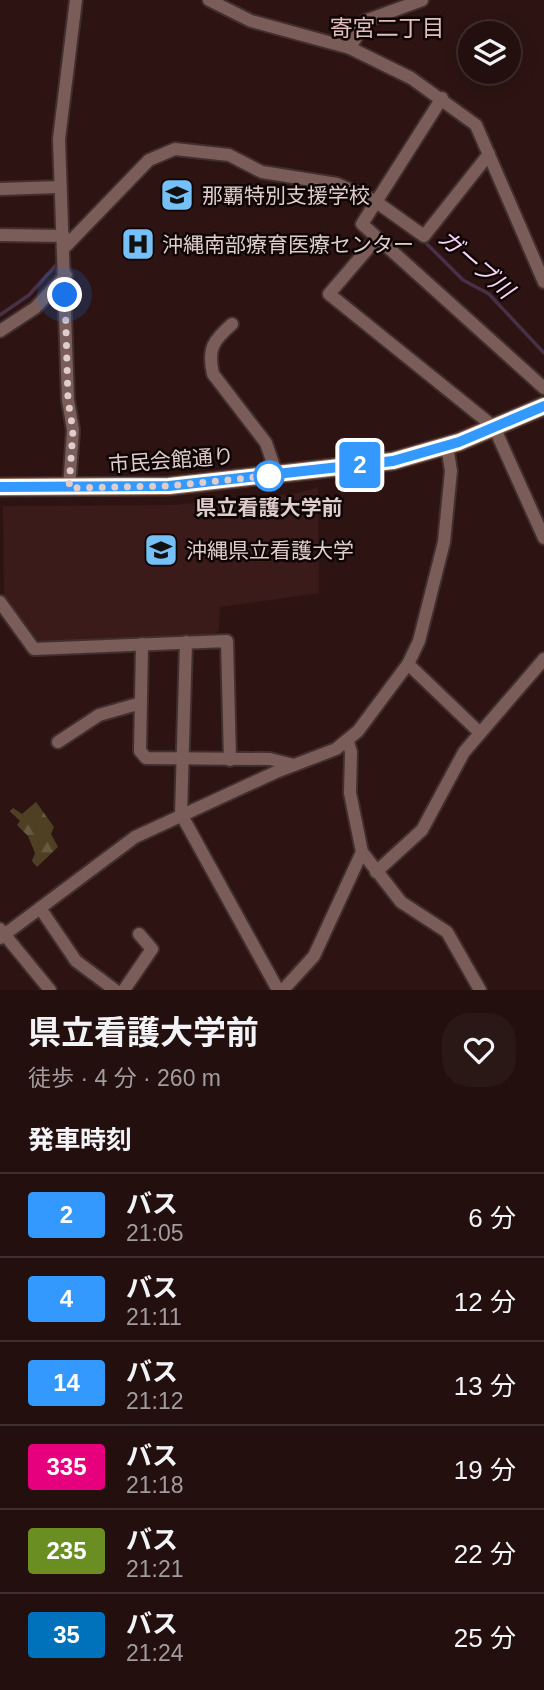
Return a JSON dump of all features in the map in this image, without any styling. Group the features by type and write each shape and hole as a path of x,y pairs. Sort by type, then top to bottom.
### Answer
{"main road":[{"name":"市民会館通り","path":"0,487 169,486 393,461 447,446 544,406"}],"street":[{"path":"69,488 73,430 68,400 66,269 59,187 59,139 76,0"},
{"path":"209,0 251,21 350,48 411,78 476,125 544,282"},
{"path":"350,48 365,21 422,0"},
{"path":"442,98 374,201 362,224 544,388"},
{"path":"65,244 149,160 174,149 229,155 262,172 337,184 374,201 424,236 489,154"},
{"path":"0,189 59,187"},
{"path":"0,235 65,244"},
{"path":"377,238 329,294 494,427 544,538"},
{"path":"0,331 35,308 66,269"},
{"path":"232,324 214,340 210,361 213,374 267,443 276,475"},
{"path":"50,990 2,934 135,837 348,741 408,664 430,604 444,542 451,471 447,446"},
{"path":"0,602 34,649 228,641 230,760"},
{"path":"186,642 181,814 281,990 314,956 362,852"},
{"path":"142,644 140,751 146,758 270,759 294,765"},
{"path":"376,872 422,830 464,752 544,659"},
{"path":"408,664 479,732"},
{"path":"58,742 99,715 141,703"},
{"path":"348,741 351,752 350,793 362,852 401,901 447,932 480,990"},
{"path":"40,908 76,961 116,990"},
{"path":"124,990 152,948 138,934"}],"shaded area":[{"name":"沖縄県立看護大学","path":"318,487 319,593 220,607 219,630 212,637 37,647 15,622 4,595 3,506 174,505 299,493"}],"green space":[{"path":"36,802 54,827 51,834 58,847 37,867 32,861 35,853 28,836 17,825 20,821 10,811 13,808 22,814"}],"waterway":[{"name":"ガーブ川","path":"424,241 463,280 489,294 544,353"},
{"name":"ガーブ川","path":"0,315 29,295 56,265"}],"bus line":[{"name":"2","path":"0,487 169,486 393,461 459,442 544,406"}],"place":[{"name":"那覇特別支援学校","path":"177,195"},
{"name":"沖縄南部療育医療センター","path":"138,244"},
{"name":"県立看護大学前","path":"269,476"},
{"name":"沖縄県立看護大学","path":"161,550"}],"district":[{"name":"寄宮二丁目","path":"387,28"}],"route":[{"path":"65,295 68,400 73,430 69,488 169,486 276,475 269,476"}]}
